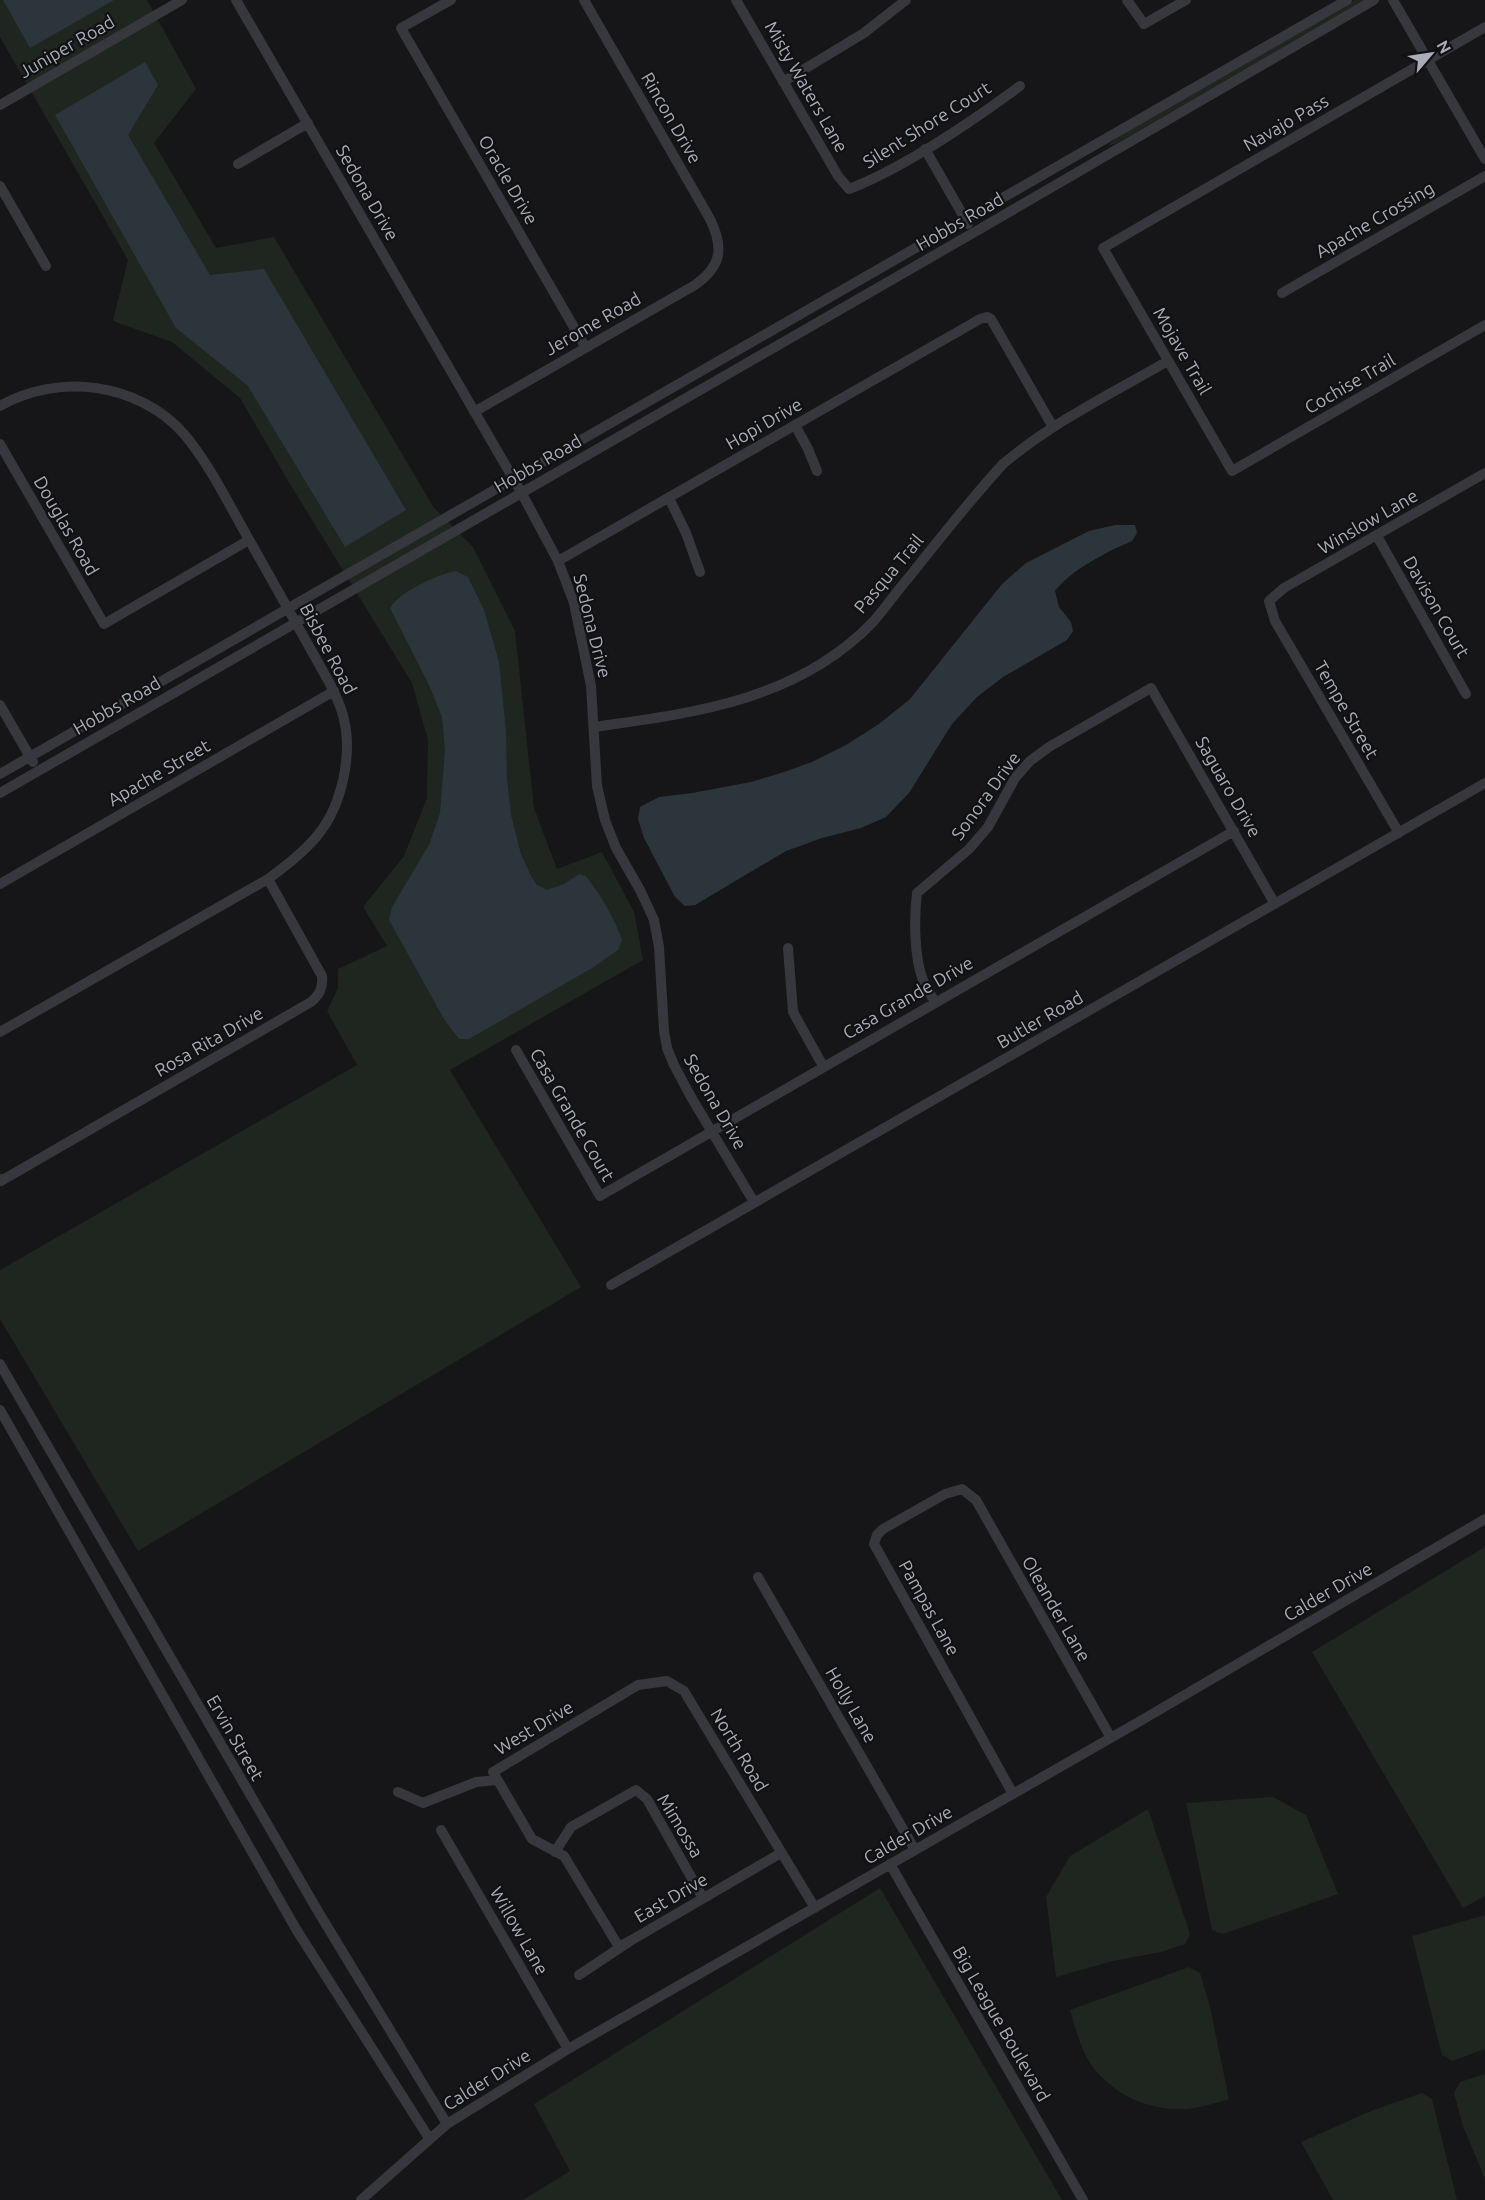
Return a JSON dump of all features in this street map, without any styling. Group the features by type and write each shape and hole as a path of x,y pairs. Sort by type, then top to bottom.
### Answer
{"street":[{"name":"Juniper Road","path":"0,105 182,0"},
{"name":"Sedona Drive","path":"236,0 521,492 558,561 574,603 585,651 591,686 597,786 605,820 616,848 654,920 659,947 664,1031 668,1048 691,1098 754,1203"},
{"name":"Oracle Drive","path":"451,0 401,28 586,348"},
{"name":"Rincon Drive","path":"584,0 710,219 716,231 718,256"},
{"name":"Misty Waters Lane","path":"736,0 838,176 849,189"},
{"path":"783,82 864,33 906,0"},
{"path":"1126,0 1144,24 1186,0"},
{"name":"Hobbs Road","path":"0,774 1347,0"},
{"name":"Hobbs Road","path":"0,792 1374,0"},
{"path":"1393,0 1485,159"},
{"name":"Navajo Pass","path":"1103,248 1485,27"},
{"name":"Silent Shore Court","path":"849,189 868,182 925,149 1020,86"},
{"path":"238,164 308,123"},
{"path":"925,149 973,233"},
{"path":"1085,150 1093,163"},
{"name":"Apache Crossing","path":"1282,293 1485,176"},
{"path":"0,186 46,266"},
{"name":"Mojave Trail","path":"1103,248 1233,471"},
{"name":"Jerome Road","path":"474,412 695,285 712,271 718,256"},
{"name":"Hopi Drive","path":"558,561 987,316 991,319 1053,426"},
{"name":"Cochise Trail","path":"1233,471 1485,325"},
{"name":"Pasqua Trail","path":"594,727 704,710 763,693 804,674 845,647 873,622 997,471 1024,446 1053,426 1168,361"},
{"name":"Bisbee Road","path":"0,406 26,393 49,387 93,387 124,395 150,407 183,433 196,450 289,609 333,692 342,711 345,725 346,767 341,789 319,834 294,861 268,879 0,1032"},
{"path":"795,425 817,471"},
{"name":"Douglas Road","path":"0,444 104,624 249,540"},
{"name":"Winslow Lane","path":"1269,601 1284,588 1485,473"},
{"path":"669,498 686,533 700,572"},
{"name":"Davison Court","path":"1377,536 1466,694"},
{"name":"Tempe Street","path":"1269,601 1275,621 1399,833"},
{"name":"Saguaro Drive","path":"1151,688 1275,904"},
{"name":"Sonora Drive","path":"935,1002 923,981 919,966 915,910 917,893 960,858 988,827 1015,777 1030,761 1049,747 1151,688"},
{"name":"Apache Street","path":"0,884 333,692"},
{"path":"0,705 38,771"},
{"name":"Butler Road","path":"611,1285 1485,783"},
{"name":"Casa Grande Drive","path":"600,1196 1234,831"},
{"name":"Rosa Rita Drive","path":"1,1180 311,1002 319,994 323,985 322,976 268,879"},
{"path":"788,948 794,1012 823,1066"},
{"name":"Casa Grande Court","path":"516,1050 600,1196"},
{"name":"Ervin Street","path":"0,1364 213,1734 447,2124"},
{"path":"0,1410 296,1929 429,2138"},
{"name":"Pampas Lane","path":"973,1498 962,1489 945,1494 883,1528 874,1544 1013,1794"},
{"name":"Oleander Lane","path":"973,1498 1111,1738"},
{"name":"Calder Drive","path":"361,2200 447,2124 568,2049 1111,1738 1485,1519"},
{"name":"Holly Lane","path":"758,1576 915,1850"},
{"name":"North Road","path":"598,1709 638,1685 667,1681 684,1691 815,1908"},
{"name":"West Drive","path":"398,1792 423,1803 476,1782 497,1780 493,1772 598,1709"},
{"path":"497,1780 532,1839 564,1856 619,1947 630,1941"},
{"name":"Mimossa","path":"555,1852 571,1827 620,1797 636,1790 647,1799 703,1898"},
{"name":"Willow Lane","path":"441,1830 568,2049"},
{"name":"East Drive","path":"579,1975 630,1941 782,1853"},
{"name":"Big League Boulevard","path":"890,1864 1083,2200"}],"shaded area":[{"path":"0,0 147,0 196,89 154,143 216,248 274,237 434,508 473,547 515,631 534,808 557,869 602,852 634,912 643,960 450,1070 581,1287 138,1551 0,1319 0,1270 357,1065 327,1011 338,988 338,969 387,946 363,907 404,856 427,798 428,740 412,683 240,398 172,342 113,321 128,260 0,37"},
{"path":"3,0 114,0 30,48"},
{"path":"1354,0 1365,0 1117,143 1108,146 1116,138"},
{"path":"145,62 158,85 128,135 210,275 264,269 406,510 345,547 248,386 176,328 55,115"},
{"path":"1115,525 1135,525 1137,533 1132,541 1080,569 1055,591 1059,607 1071,622 1073,631 1067,640 1003,677 977,697 952,724 909,793 886,817 861,828 822,838 786,851 695,905 685,906 675,897 644,838 638,819 640,807 659,797 751,782 812,762 846,745 879,724 910,699 1002,584 1026,563 1089,531"},
{"path":"456,571 468,577 484,610 499,662 511,815 521,854 537,885 547,890 564,884 579,874 586,876 607,907 622,940 618,950 592,968 469,1039 459,1039 444,1019 389,920 392,907 429,845 440,813 445,750 442,717 429,685 390,608 402,596 420,585"},
{"path":"1485,1547 1485,1896 1463,1908 1312,1652"},
{"path":"1273,1797 1306,1815 1338,1894 1223,1934 1212,1930 1186,1803"},
{"path":"1148,1809 1190,1934 1185,1944 1161,1952 1113,1961 1056,1977 1046,1897 1070,1856"},
{"path":"880,1888 1062,2200 523,2200 570,2171 534,2104"},
{"path":"1485,1915 1485,2049 1452,2061 1442,2055 1412,1936"},
{"path":"1189,1967 1200,1973 1210,2007 1229,2099 1188,2109 1173,2109 1130,2098 1117,2090 1095,2070 1082,2046 1070,2010"},
{"path":"1485,2074 1485,2179 1463,2126 1454,2093 1460,2082"},
{"path":"1422,2093 1432,2099 1457,2200 1333,2200 1301,2142 1371,2111"}]}
